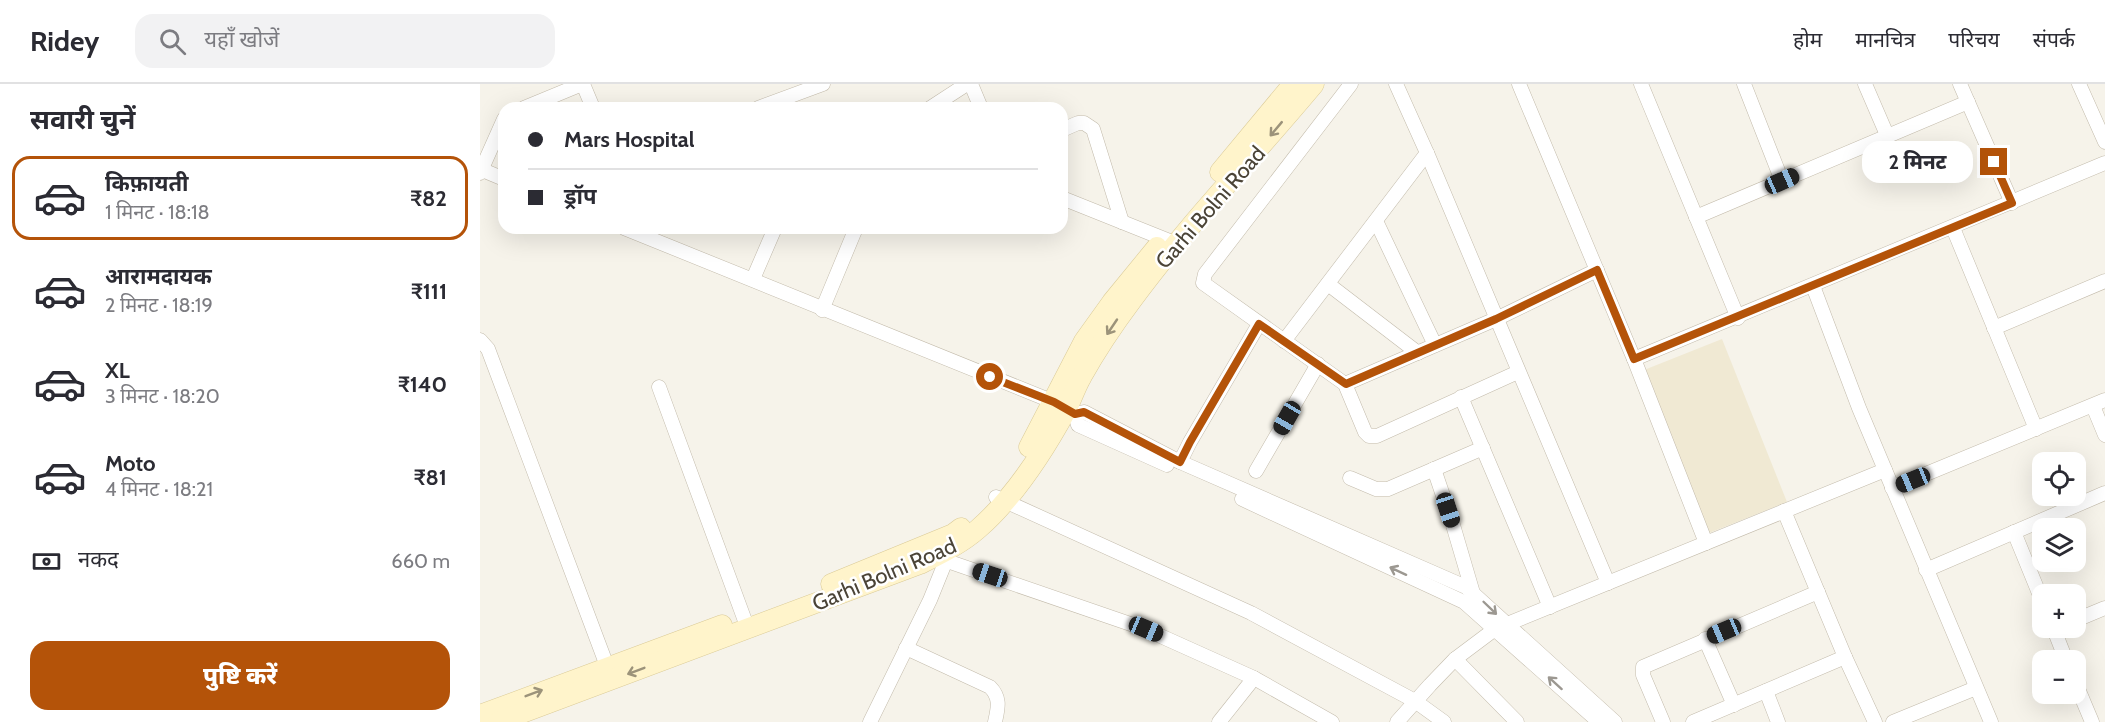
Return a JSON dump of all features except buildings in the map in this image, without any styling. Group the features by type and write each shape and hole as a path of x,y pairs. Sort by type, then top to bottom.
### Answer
{"main road":[{"name":"Garhi Bolni Road","path":"1171,241 1293,84"},
{"name":"Garhi Bolni Road","path":"497,718 746,623 819,589 950,548 980,513 1001,499 1028,448 1065,408 1084,341 1095,324 1267,140 1314,84"},
{"name":"Garhi Bolni Road","path":"497,718 607,666 746,623"}],"street":[{"path":"538,102 582,84 590,102"},
{"path":"774,102 823,84"},
{"path":"940,102 969,84 978,102"},
{"path":"1351,84 1205,274 1203,283 1346,384 1365,432 1372,436 1518,372"},
{"path":"1396,84 1608,583"},
{"path":"1519,84 1634,359 1706,543"},
{"path":"1641,84 1738,318"},
{"path":"1744,84 1782,181"},
{"path":"1865,84 1887,135"},
{"path":"1960,84 2012,203"},
{"path":"2079,84 2105,142"},
{"path":"1695,218 1968,102"},
{"path":"1068,127 1084,123 1093,129 1122,222"},
{"path":"498,132 480,170 498,177"},
{"path":"1284,341 1427,153"},
{"path":"1634,359 1738,318 2105,163"},
{"path":"1068,200 1171,241"},
{"path":"1376,221 1435,345"},
{"path":"1953,228 2036,429"},
{"path":"642,234 1065,408 1084,412 1180,462 1455,582 1473,592"},
{"path":"753,279 772,234"},
{"path":"822,310 854,234"},
{"path":"1346,384 1496,319 1597,270"},
{"path":"1994,328 2105,281"},
{"path":"1328,284 1418,353"},
{"path":"1813,286 1859,408 1991,722"},
{"path":"1180,462 1259,324"},
{"path":"480,340 488,349 607,666"},
{"path":"1256,471 1318,364"},
{"path":"659,387 746,623"},
{"path":"1461,397 1550,607"},
{"path":"1892,488 2099,403 2105,435"},
{"path":"1065,408 1078,425 1464,602 1501,627 1615,722"},
{"path":"1350,478 1382,490 1483,448"},
{"path":"1434,469 1473,592 1501,627 1599,722"},
{"path":"1397,722 1455,659 1501,627 1885,470"},
{"path":"1926,570 2105,493"},
{"path":"1001,499 1251,613 1415,701 1444,722"},
{"path":"1784,511 1845,657 1875,722"},
{"path":"2014,532 2035,584"},
{"path":"870,722 950,548 1146,629 1254,678 1332,722"},
{"path":"1663,722 1642,675 1643,667 1818,592"},
{"path":"2086,616 2105,608"},
{"path":"1705,639 1734,705"},
{"path":"906,648 990,687 996,693 998,700 995,722"},
{"path":"1693,722 1845,657"},
{"path":"1455,659 1517,722"},
{"path":"1219,722 1254,678"},
{"path":"1893,722 1976,688"},
{"path":"1766,691 1778,722"},
{"path":"2084,704 2092,722"}],"shaded area":[{"path":"1722,339 1787,502 1709,533 1644,370"}],"route":[{"path":"990,377 1054,402 1075,414 1084,412 1180,462 1259,324 1346,384 1496,319 1597,270 1634,359 2012,203 1994,162"}]}
